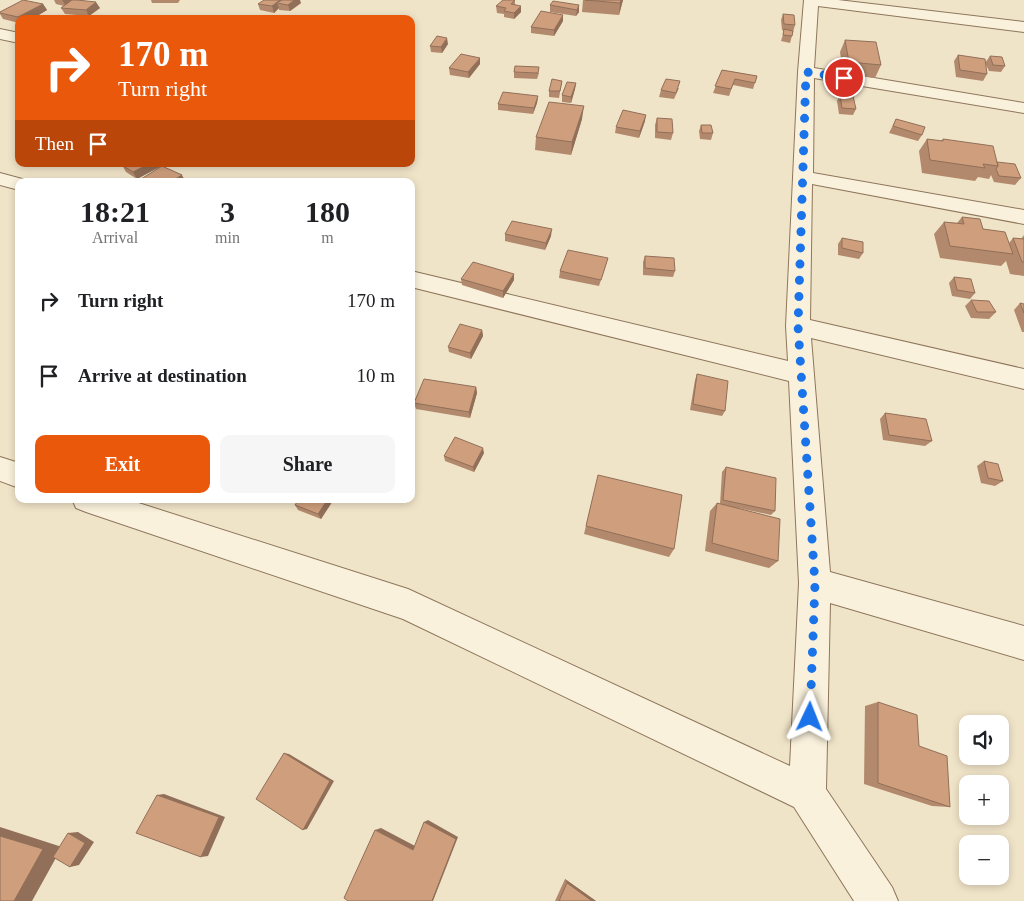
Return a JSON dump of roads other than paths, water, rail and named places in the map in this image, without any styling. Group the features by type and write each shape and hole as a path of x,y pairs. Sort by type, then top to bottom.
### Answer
{"street":[{"path":"807,794 815,584 798,326 806,72 811,0 1024,27"},
{"path":"0,34 15,37"},
{"path":"806,72 1024,108"},
{"path":"804,177 1024,217"},
{"path":"0,179 15,183"},
{"path":"415,280 802,374"},
{"path":"798,326 1024,379"},
{"path":"0,469 15,475"},
{"path":"98,503 408,605 807,794 878,901"},
{"path":"815,584 1024,643"}]}
